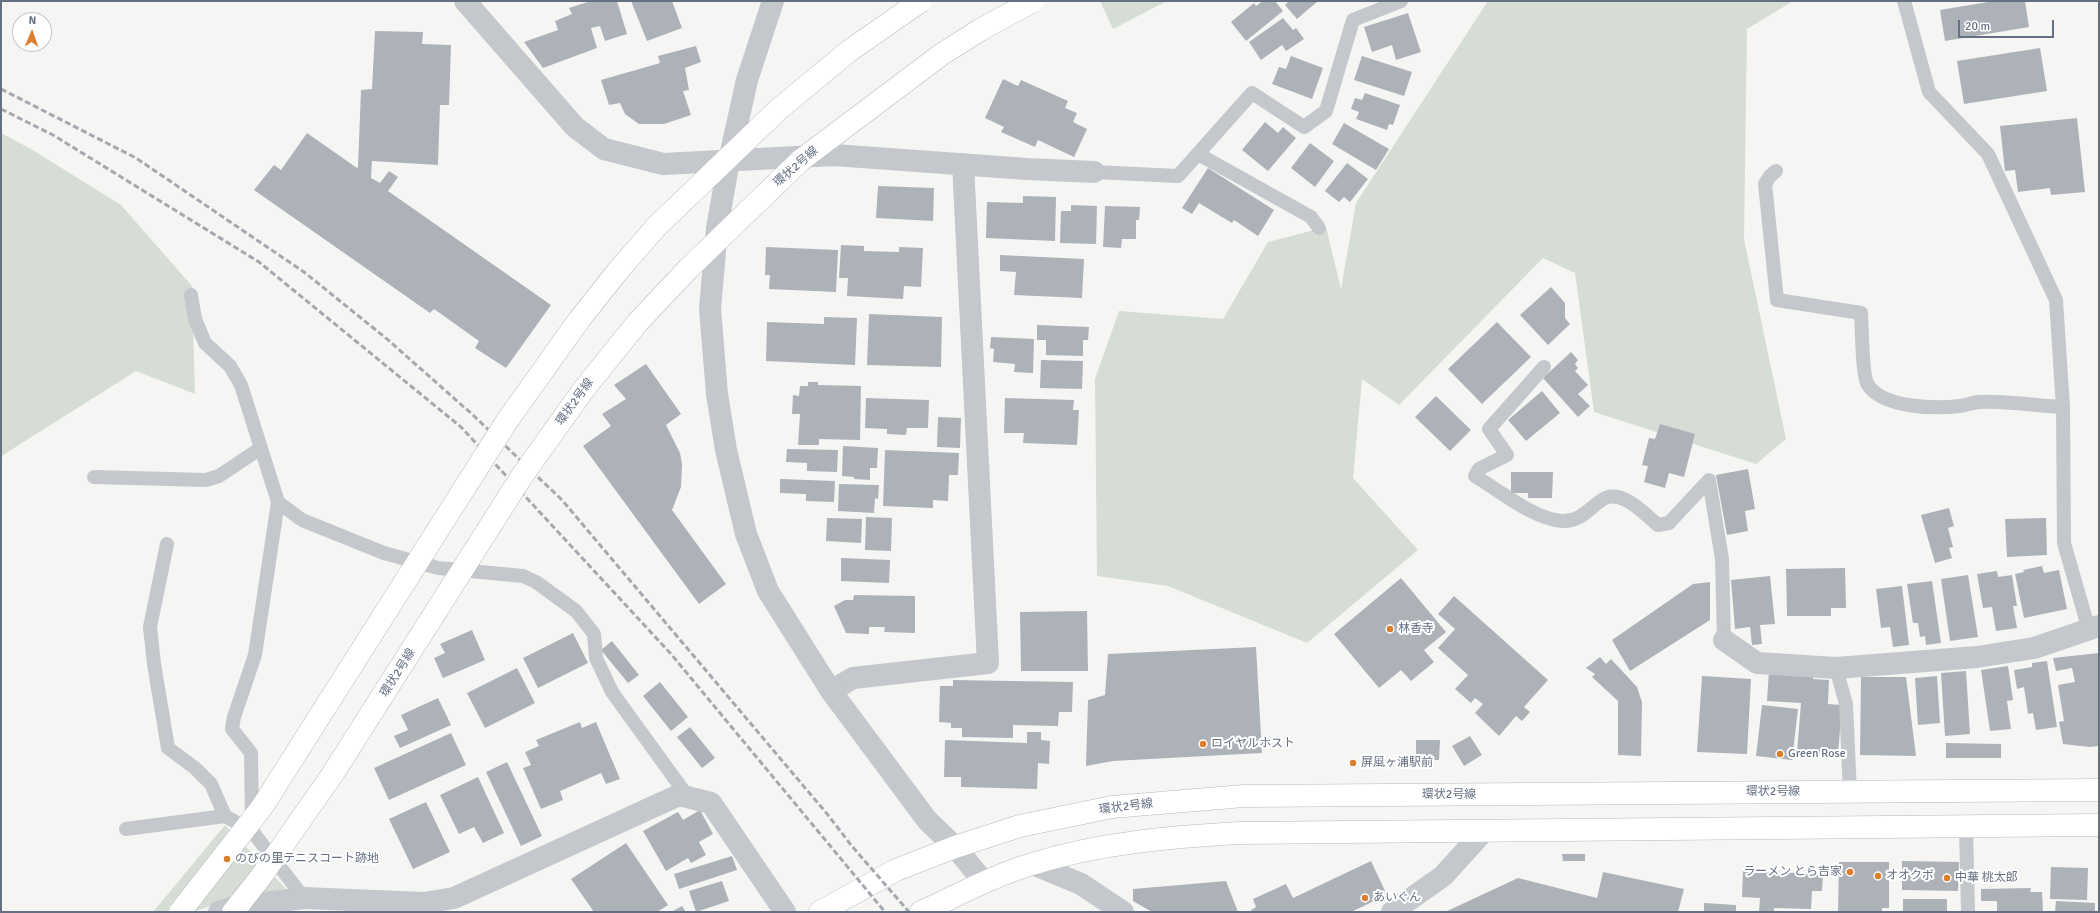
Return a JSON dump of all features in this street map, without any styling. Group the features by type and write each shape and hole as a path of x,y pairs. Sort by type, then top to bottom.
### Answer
{"main road":[{"path":"180,912 262,807 488,451 560,345 617,272 657,226 779,109 850,51 921,1"},
{"name":"環状2号線","path":"233,912 260,878 332,775 522,476 584,389 638,322 688,268 801,160 942,54 1033,1"},
{"name":"環状2号線","path":"820,912 896,870 955,847 1020,826 1112,808 1244,796 2099,790"},
{"path":"921,912 984,882 1033,864 1116,844 1171,837 1239,833 2099,826"}],"street":[{"path":"465,1 574,127 604,149 663,164 834,155 1094,172"},
{"path":"772,1 747,80 728,161 717,228 710,309 717,394 726,450 746,534 768,590 831,692 927,820 955,847 984,882"},
{"path":"831,692 853,678 988,663 963,164"},
{"path":"1724,640 1757,663 1836,668 1978,657 2034,648 2094,628"},
{"path":"219,912 234,907 304,898 424,907 454,898 679,794 711,803 785,912"},
{"path":"1392,912 1443,876 1483,832"},
{"path":"1033,864 1081,884 1123,912"}],"lane":[{"path":"1094,172 1178,176 1252,93 1304,127 1326,111 1353,20 1401,1"},
{"path":"1904,1 1929,92 1988,154 2056,300 2063,407 2064,543 2094,628"},
{"path":"1198,154 1311,217 1319,228"},
{"path":"1776,171 1770,176 1765,184 1777,300 1861,313 1864,359 1863,374 1868,386 1886,400 1927,407 1959,406 1978,402 2063,407"},
{"path":"191,295 194,318 205,343 230,366 241,385 278,502 255,655 234,716 232,729 251,753 252,831"},
{"path":"1544,367 1489,429 1507,455 1479,469 1475,476 1542,517 1561,520 1576,520 1586,514 1603,498 1612,496 1627,500 1658,525 1669,523 1709,480 1722,559 1724,640"},
{"path":"94,477 206,480 219,476 261,448"},
{"path":"278,502 302,520 384,553 438,568 523,576 536,582 576,610 594,634 596,658 612,692 688,797"},
{"path":"167,544 150,627 154,664 168,748 196,768 211,784 225,816"},
{"path":"1836,668 1846,704 1850,792"},
{"path":"126,829 225,816 252,831 304,898"},
{"path":"1966,827 1968,912"}],"shaded area":[{"path":"1100,1 1167,1 1113,29"},
{"path":"1488,1 1793,1 1747,29 1744,239 1786,439 1756,464 1594,412 1575,273 1543,258 1399,405 1362,379 1353,478 1418,550 1307,643 1168,586 1097,576 1095,379 1119,311 1223,319 1268,242 1326,227 1341,289 1356,203"},
{"path":"1,133 31,149 121,205 192,286 195,394 136,371 3,455 1,463"},
{"name":"のびの里テニスコート跡地","path":"225,825 291,894 227,900 193,912 153,912"}],"building":[{"path":"591,1 617,1 627,34 605,41 600,26 591,28 597,48 543,68 524,42 558,30 555,21 572,14 569,8"},
{"path":"631,1 672,1 682,28 647,41"},
{"path":"1263,1 1275,1 1283,11 1246,41 1231,22 1254,3 1256,6"},
{"path":"1289,1 1318,1 1297,19 1285,5"},
{"path":"1994,1 2025,1 2029,27 1945,41 1940,10"},
{"path":"1408,13 1421,52 1396,60 1392,45 1372,52 1364,27"},
{"path":"1283,18 1293,30 1296,28 1304,39 1286,51 1282,45 1261,60 1249,42"},
{"path":"375,31 423,32 422,44 451,45 449,105 440,105 438,165 372,161 371,178 380,183 389,171 398,177 388,191 551,305 506,368 475,348 479,341 434,309 430,313 254,190 274,165 281,170 307,133 357,168 358,167 361,90 372,89"},
{"path":"696,46 701,62 685,68 689,90 683,91 691,115 664,124 639,124 625,114 620,103 609,105 601,80 660,63 658,56"},
{"path":"2040,48 2047,91 1964,104 1957,61"},
{"path":"1291,56 1323,68 1312,99 1272,84 1279,67 1286,69"},
{"path":"1362,56 1412,72 1404,96 1354,80"},
{"path":"1003,79 1018,86 1021,80 1068,101 1065,108 1077,113 1073,122 1087,129 1074,157 1038,140 1035,147 1001,132 1004,127 985,118"},
{"path":"1365,93 1400,105 1393,125 1389,124 1387,130 1356,119 1359,112 1351,109 1355,98 1362,100"},
{"path":"2077,118 2085,192 2051,195 2050,188 2018,192 2015,170 2005,171 2000,126"},
{"path":"1265,122 1278,133 1283,127 1296,138 1268,171 1242,150"},
{"path":"1344,123 1389,149 1376,170 1332,144"},
{"path":"1310,143 1334,161 1315,187 1291,168"},
{"path":"1347,163 1368,179 1350,202 1344,197 1339,202 1325,191"},
{"path":"1208,168 1274,210 1258,236 1234,220 1232,223 1199,203 1192,214 1182,208"},
{"path":"878,186 934,188 933,221 876,218"},
{"path":"1023,196 1056,197 1055,241 986,238 987,202 1023,203"},
{"path":"1071,205 1097,206 1096,244 1060,243 1061,211 1071,211"},
{"path":"1105,206 1140,207 1139,220 1136,220 1136,239 1122,239 1121,248 1103,247"},
{"path":"841,245 864,246 864,251 899,252 899,247 923,248 921,287 904,286 903,299 847,296 848,278 839,278"},
{"path":"766,247 838,250 836,292 769,289 770,275 765,275"},
{"path":"1000,255 1084,259 1082,298 1014,295 1016,272 1000,271"},
{"path":"1551,287 1565,303 1565,318 1570,324 1548,345 1520,315"},
{"path":"869,314 942,317 941,367 867,365"},
{"path":"824,317 857,318 855,365 766,361 767,322 824,324"},
{"path":"1497,322 1531,357 1482,404 1448,369"},
{"path":"1037,325 1089,327 1088,340 1083,340 1083,356 1046,355 1046,340 1037,340"},
{"path":"991,337 1034,339 1033,373 1014,372 1015,364 993,362 994,349 990,348"},
{"path":"1571,352 1578,360 1575,364 1578,368 1575,371 1588,385 1578,394 1590,406 1578,417 1543,378"},
{"path":"1041,360 1083,361 1082,389 1040,388"},
{"path":"646,364 681,414 666,425 680,453 682,464 681,487 672,510 726,584 699,604 583,446 611,426 602,414 626,399 614,385"},
{"path":"808,382 818,382 818,385 861,386 860,440 819,439 819,445 798,445 800,414 792,414 793,395 799,396 800,386 808,386"},
{"path":"1542,391 1560,413 1526,441 1508,420"},
{"path":"1436,396 1471,430 1450,451 1415,417"},
{"path":"866,398 929,400 928,428 907,428 906,435 887,434 887,429 865,428"},
{"path":"1005,398 1074,400 1073,410 1079,410 1077,445 1023,443 1024,433 1004,433"},
{"path":"938,417 961,418 960,448 937,447"},
{"path":"1660,424 1695,434 1684,477 1669,473 1665,488 1644,482 1648,466 1642,465 1649,438 1655,439"},
{"path":"843,446 878,448 877,468 870,468 870,480 854,479 854,477 842,476"},
{"path":"787,449 838,450 837,472 807,471 807,463 786,462"},
{"path":"885,450 959,453 958,475 949,475 948,501 933,500 933,508 883,506"},
{"path":"1748,469 1755,509 1745,511 1748,531 1727,535 1716,475"},
{"path":"1511,472 1553,472 1552,498 1528,498 1528,493 1511,493"},
{"path":"780,479 835,481 834,502 806,501 806,494 780,493"},
{"path":"839,484 879,485 878,499 875,498 874,513 838,511"},
{"path":"1949,508 1954,526 1948,528 1953,547 1949,548 1952,558 1935,563 1921,515"},
{"path":"866,517 892,518 891,551 865,550"},
{"path":"827,518 862,519 861,543 826,541"},
{"path":"2046,518 2047,555 2007,557 2005,519"},
{"path":"841,558 890,560 889,583 841,581"},
{"path":"2042,566 2044,573 2059,570 2067,609 2024,618 2015,574 2024,572 2023,570"},
{"path":"1845,568 1846,608 1831,608 1831,616 1787,616 1786,569"},
{"path":"1997,571 1998,577 2012,575 2017,606 2013,606 2017,628 1996,631 1992,607 1983,608 1977,574"},
{"path":"1968,575 1978,637 1950,641 1941,579"},
{"path":"1770,576 1775,624 1760,625 1762,644 1752,645 1750,627 1735,629 1731,580"},
{"path":"1401,578 1446,632 1424,650 1434,662 1411,681 1401,670 1379,688 1334,634"},
{"path":"1932,581 1941,643 1926,645 1925,636 1920,637 1918,623 1913,623 1907,584"},
{"path":"1710,582 1710,620 1630,671 1612,640 1693,584"},
{"path":"1902,586 1909,645 1893,647 1890,627 1881,628 1876,589"},
{"path":"854,595 915,596 915,633 884,632 885,627 869,627 869,634 846,633 834,606 845,600 853,600"},
{"path":"1454,596 1548,680 1524,707 1530,712 1522,721 1516,716 1499,736 1475,713 1483,704 1475,698 1471,703 1455,689 1468,675 1438,648 1455,629 1438,614"},
{"path":"1087,611 1088,671 1021,671 1020,612"},
{"path":"472,630 485,660 443,678 434,658 445,653 440,644"},
{"path":"573,633 588,663 538,688 523,658"},
{"path":"612,641 639,675 628,683 601,650"},
{"path":"1256,647 1262,753 1113,761 1086,766 1088,700 1105,695 1108,654"},
{"path":"2099,653 2099,746 2090,747 2063,744 2059,722 2064,721 2058,685 2075,682 2072,668 2056,671 2053,658"},
{"path":"1600,657 1606,664 1611,659 1637,687 1642,702 1641,756 1618,755 1618,701 1592,677 1595,674 1586,668"},
{"path":"2047,661 2057,727 2036,730 2033,713 2028,714 2024,687 2017,689 2014,670 2032,667 2032,663"},
{"path":"2008,666 2013,700 2007,701 2011,729 1990,731 1981,670"},
{"path":"517,668 535,703 485,728 467,693"},
{"path":"1769,670 1813,673 1813,679 1829,680 1828,704 1842,705 1838,755 1797,753 1801,703 1767,701"},
{"path":"1966,671 1970,734 1945,736 1941,673"},
{"path":"1702,676 1751,679 1747,754 1697,752"},
{"path":"1937,676 1940,723 1918,725 1915,678"},
{"path":"1861,677 1906,677 1916,756 1860,755"},
{"path":"953,680 1073,682 1072,712 1059,712 1058,726 1013,725 1013,738 962,737 962,728 951,728 951,723 939,722 940,686 953,686"},
{"path":"660,682 688,717 671,731 643,696"},
{"path":"438,698 451,725 400,748 394,736 408,730 401,715"},
{"path":"1762,705 1798,709 1792,760 1756,756"},
{"path":"580,722 582,728 596,722 620,779 606,784 601,773 560,791 563,800 541,809 523,768 531,765 525,752 539,746 536,740"},
{"path":"690,727 715,758 702,768 677,737"},
{"path":"1027,732 1041,732 1041,740 1050,741 1049,764 1038,763 1037,789 961,787 961,777 944,777 945,740 1027,743"},
{"path":"451,733 466,765 389,800 374,768"},
{"path":"1470,736 1482,755 1464,766 1452,746"},
{"path":"1416,740 1440,740 1439,760 1425,760 1425,754 1416,754"},
{"path":"1946,743 2001,744 2001,758 1946,758"},
{"path":"507,762 542,836 521,846 486,772"},
{"path":"478,777 504,833 483,843 474,827 459,834 440,795"},
{"path":"426,802 450,852 413,869 389,819"},
{"path":"700,810 713,834 699,842 706,855 691,863 688,858 666,871 643,831 678,812 683,820"},
{"path":"626,843 668,905 657,912 594,912 571,879"},
{"path":"1562,854 1585,854 1585,861 1563,861"},
{"path":"732,856 737,870 679,889 674,874"},
{"path":"1371,861 1387,895 1351,912 1252,912 1251,910 1256,907 1253,899 1286,884 1293,898"},
{"path":"1902,861 1959,862 1958,891 1902,890"},
{"path":"1839,862 1889,862 1889,908 1882,908 1882,912 1838,912"},
{"path":"2051,867 2088,868 2087,900 2050,899"},
{"path":"1743,871 1823,874 1822,891 1812,891 1811,909 1774,908 1774,912 1759,912 1760,898 1742,897"},
{"path":"1603,872 1684,889 1678,912 1445,912 1518,878 1597,898"},
{"path":"722,881 729,901 696,912 689,891"},
{"path":"1226,881 1238,912 1152,912 1133,901 1133,889"},
{"path":"2031,888 2030,892 2042,892 2043,912 1997,912 1997,901 1981,901 1981,889"},
{"path":"1903,899 1947,899 1947,912 1903,912"},
{"path":"2056,901 2095,903 2095,912 2055,912"},
{"path":"1704,903 1736,905 1736,912 1704,912"},
{"path":"682,906 686,912 671,912"}],"railway":[{"path":"1,89 136,158 304,272 387,339 473,415 562,500 828,815 851,845 909,912"},
{"path":"1,109 53,135 259,262 461,427 671,654 885,912"}],"place":[{"name":"林香寺","path":"1390,629"},
{"name":"ロイヤルホスト","path":"1203,744"},
{"name":"Green Rose","path":"1780,754"},
{"name":"屏風ヶ浦駅前","path":"1353,763"},
{"name":"のびの里テニスコート跡地","path":"227,859"},
{"name":"ラーメン とら吉家","path":"1850,872"},
{"name":"オオクボ","path":"1878,876"},
{"name":"中華 桃太郎","path":"1947,878"},
{"name":"あいぐん","path":"1365,898"}]}
